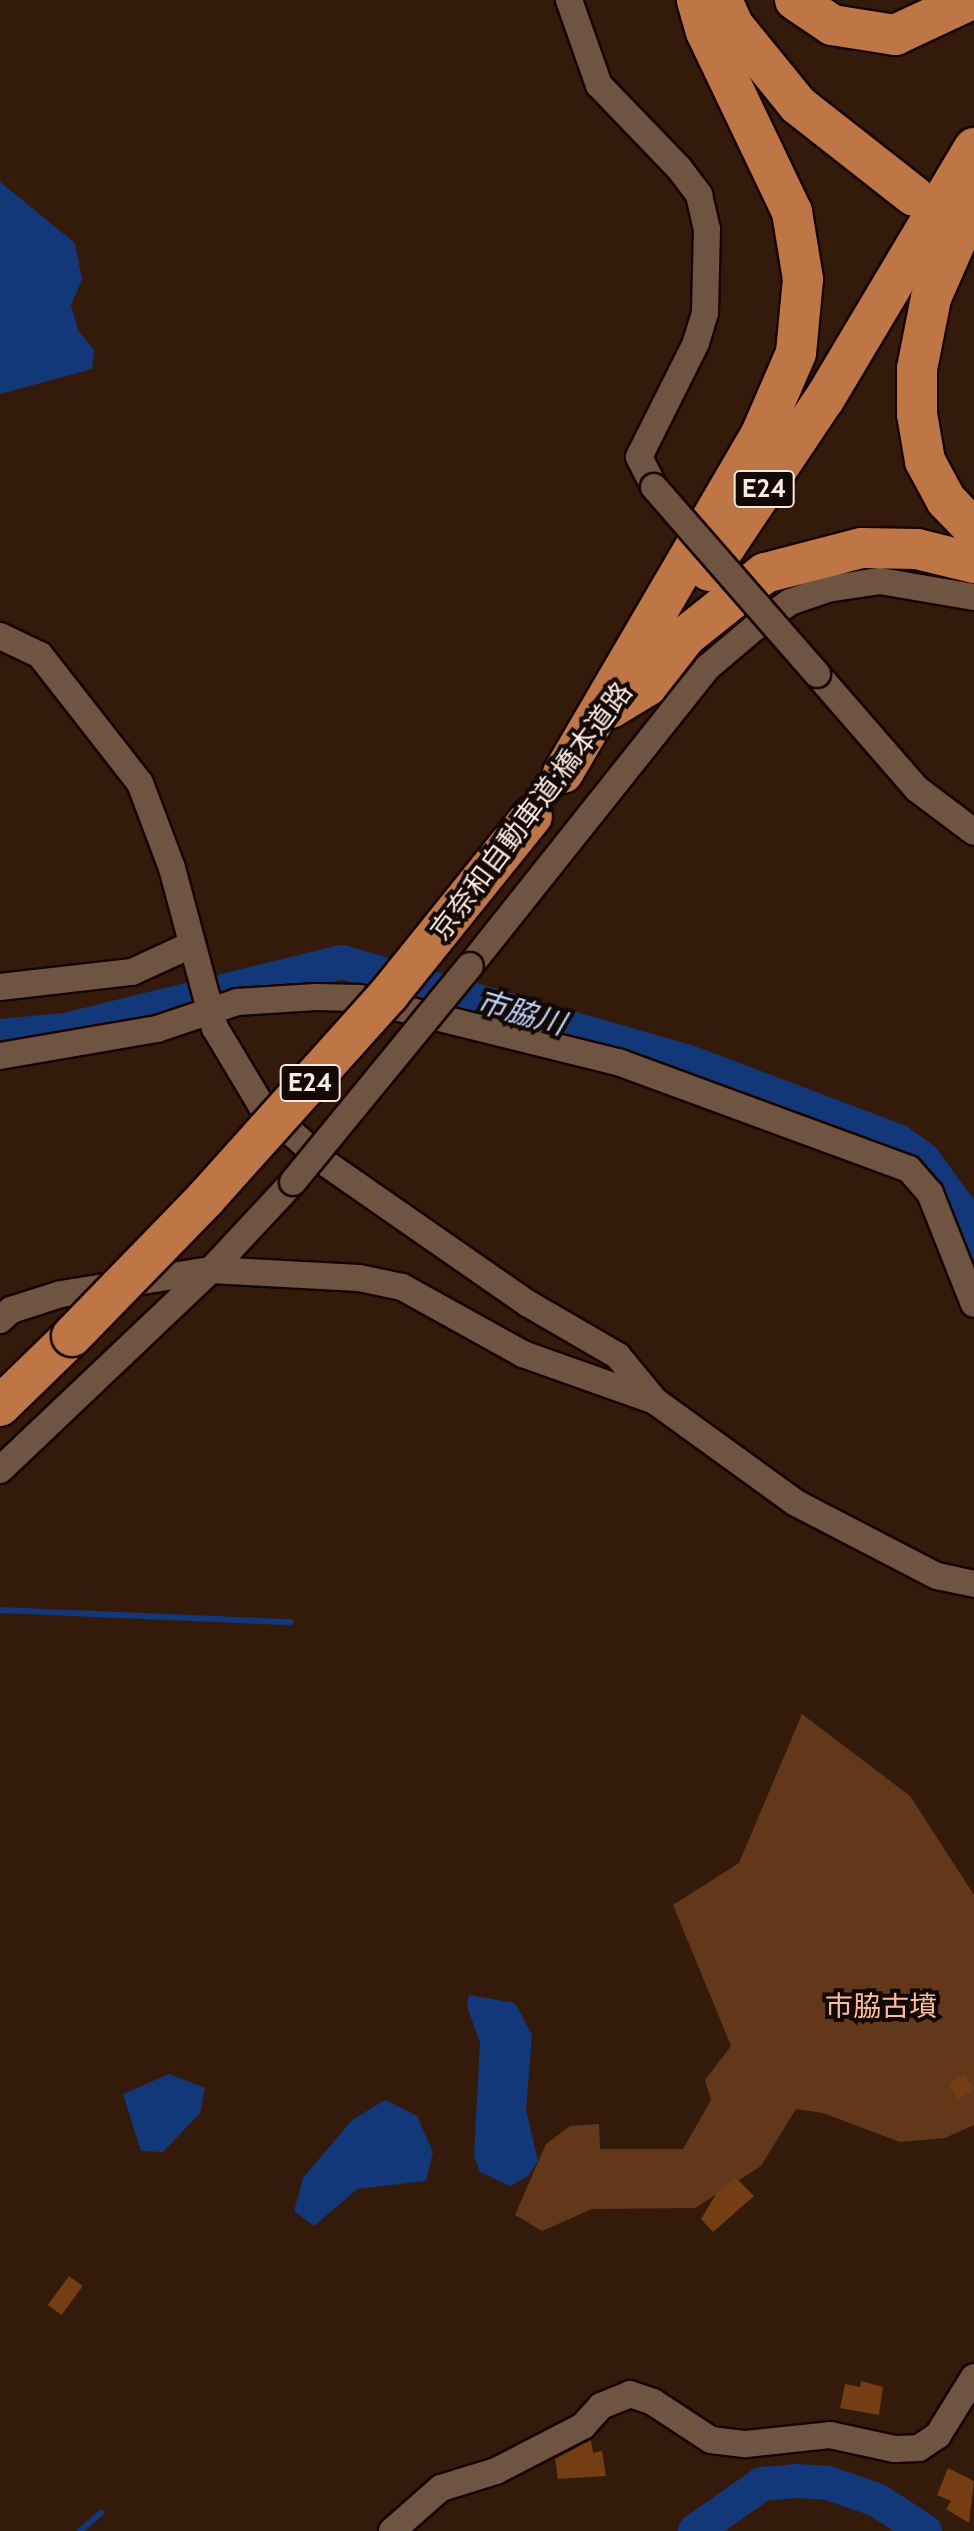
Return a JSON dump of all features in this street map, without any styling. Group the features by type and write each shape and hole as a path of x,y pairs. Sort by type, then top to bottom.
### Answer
{"highway":[{"path":"563,773 761,434 796,353 803,279 792,212 706,32 697,0"},
{"path":"722,0 733,25 798,105 919,190 787,68 744,0"},
{"path":"795,0 832,25 895,35 970,0"},
{"name":"京奈和自動車道;橋本道路","path":"0,1406 206,1198 389,994 532,816 611,708 825,398 974,148"},
{"path":"974,200 931,298 917,369 917,414 925,461 946,500 974,529"},
{"path":"611,708 647,686 686,636 765,573 862,548 917,549 974,563"}],"street":[{"path":"569,0 599,85 679,168 699,195 707,229 705,313 696,343 639,457 654,487 917,789 974,832"},
{"path":"0,1470 211,1270 293,1182 708,667 790,602 827,589 880,581 974,597"},
{"path":"0,636 40,655 140,783 172,868 210,1011 236,1069 261,1105 295,1138 527,1303 618,1356 655,1401 796,1503 937,1576 974,1584"},
{"path":"0,987 56,984 132,972 191,945"},
{"path":"0,972 56,984"},
{"path":"0,1056 157,1029 210,1011 273,997 359,998 618,1062 909,1169 930,1193 974,1304"},
{"path":"0,1320 11,1310 61,1294 211,1270 359,1278 402,1287 523,1354 655,1401"},
{"path":"392,2531 441,2488 496,2471 583,2426 601,2406 630,2394 653,2402 711,2440 746,2444 830,2435 894,2449 919,2448 938,2435 974,2377"}],"green space":[{"name":"市脇古墳","path":"802,1714 910,1796 974,1895 974,2125 945,2138 900,2142 823,2113 796,2109 761,2166 695,2208 592,2209 542,2231 515,2215 546,2144 570,2126 599,2124 600,2149 683,2149 711,2100 705,2080 731,2046 673,1905 739,1863"}],"water":[{"path":"0,182 75,243 82,280 71,305 78,330 94,350 92,369 0,394"},
{"path":"469,1995 515,2003 532,2035 526,2110 538,2161 528,2176 510,2186 480,2172 474,2156 480,2042 467,2007"},
{"path":"169,2074 205,2088 200,2113 163,2152 141,2151 123,2094"},
{"path":"385,2100 417,2116 433,2152 426,2181 357,2189 314,2226 294,2211 303,2178 352,2120"}],"building":[{"path":"964,2074 974,2089 958,2100 948,2085"},
{"path":"736,2178 754,2196 713,2232 701,2219 718,2191"},
{"path":"69,2276 83,2286 62,2315 48,2305"},
{"path":"861,2381 883,2387 879,2415 840,2408 845,2384 860,2387"},
{"path":"591,2440 593,2453 602,2451 606,2476 558,2479 555,2459"},
{"path":"948,2468 974,2481 969,2523 946,2509 951,2501 937,2495"}],"waterway":[{"name":"市脇川","path":"0,1036 65,1030 342,962 686,1061 898,1141 924,1160 960,1210 974,1252"},
{"path":"0,1610 291,1622"},
{"path":"695,2531 762,2484 795,2481 828,2483 877,2500 925,2531"},
{"path":"80,2531 101,2513"}]}
